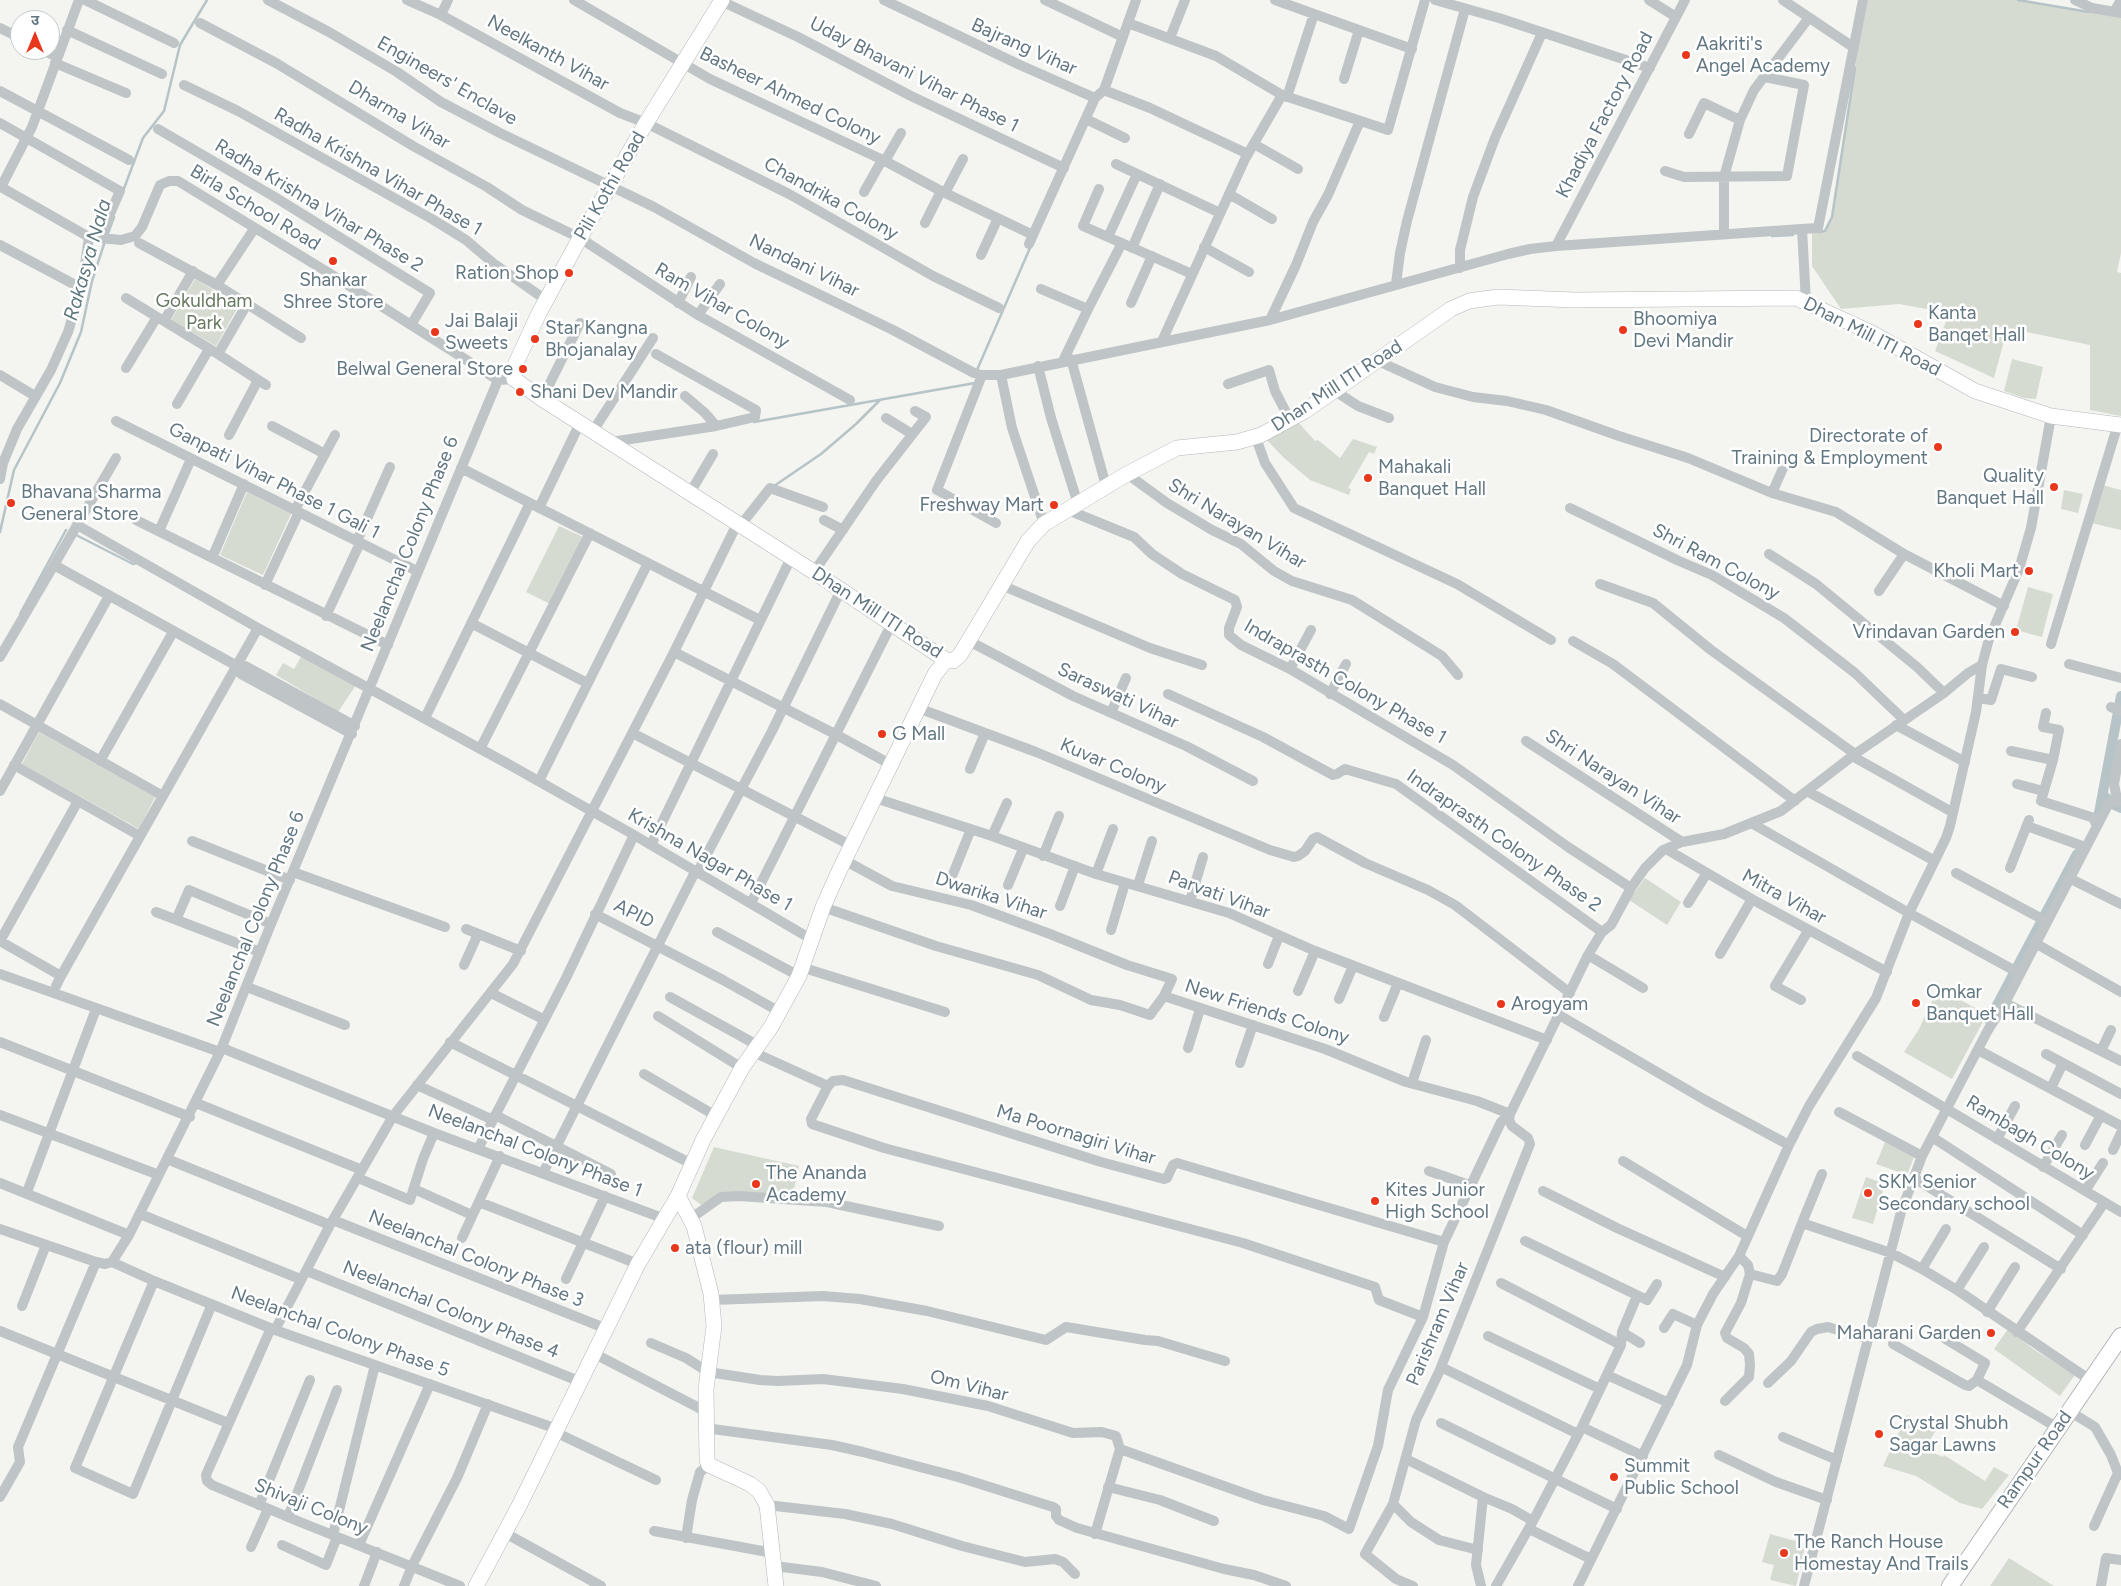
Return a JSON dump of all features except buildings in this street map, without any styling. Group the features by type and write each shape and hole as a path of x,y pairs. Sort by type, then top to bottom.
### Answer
{"main road":[{"name":"Rampur Road","path":"1950,1586 2121,1336"}],"street":[{"path":"60,49 79,0"},
{"path":"85,0 174,43"},
{"name":"Engineers' Enclave","path":"268,0 329,32 397,72 441,102 610,186"},
{"name":"Neelkanth Vihar","path":"407,0 441,15 620,113 646,123"},
{"path":"441,15 448,0"},
{"name":"Basheer Ahmed Colony","path":"574,0 720,84 883,160 943,192 998,218 1031,239 1064,168"},
{"name":"Bajrang Vihar","path":"884,0 1020,65 1095,98"},
{"path":"1045,0 1123,36"},
{"path":"1064,168 1095,98 1104,90 1136,0"},
{"path":"1170,38 1185,0"},
{"path":"1275,0 1412,49"},
{"path":"1128,24 1216,56 1285,96 1388,130 1425,0"},
{"path":"1435,0 1650,68"},
{"path":"1649,0 1676,17"},
{"name":"Khadiya Factory Road","path":"1556,246 1685,0"},
{"path":"1783,0 1808,19 1853,48"},
{"path":"996,523 937,490 981,380 1270,320 1396,284 1530,249 1818,228 1862,0"},
{"path":"2076,0 2092,8 2118,13 2121,0"},
{"name":"Pili Kothi Road","path":"514,379 516,362 546,300 646,123 719,1"},
{"name":"Uday Bhavani Vihar Phase 1","path":"719,1 798,37 911,96 1064,168"},
{"path":"1396,284 1407,221 1465,9"},
{"path":"1162,341 1248,154 1285,96 1314,14"},
{"path":"1724,234 1724,177 1740,120 1754,90 1808,19"},
{"name":"Dharma Vihar","path":"200,23 276,63 413,146 487,187 522,210 580,238"},
{"path":"67,30 162,74"},
{"path":"1344,79 1359,30"},
{"path":"1460,268 1460,250 1473,197 1495,138 1542,33"},
{"path":"100,239 1,187 27,138 56,60 126,93"},
{"path":"1665,170 1684,177 1787,176 1804,85 1765,77"},
{"name":"Radha Krishna Vihar Phase 1","path":"184,85 238,110 432,219 466,240 493,264 546,300"},
{"path":"1104,90 1150,108 1248,154"},
{"path":"0,91 129,160"},
{"path":"1689,134 1704,103 1740,120"},
{"path":"1086,119 1125,138"},
{"path":"1270,320 1360,122"},
{"path":"0,123 120,192 81,288 64,343 34,396 1,463 0,479"},
{"name":"Chandrika Colony","path":"646,123 797,199 933,276 999,308"},
{"name":"Radha Krishna Vihar Phase 2","path":"158,129 281,201 430,293 411,325"},
{"path":"864,192 901,133"},
{"path":"1254,144 1298,168"},
{"path":"925,223 963,159"},
{"path":"1116,164 1220,213"},
{"path":"1108,237 1137,174"},
{"name":"Birla School Road","path":"100,239 121,240 135,236 142,227 160,185 169,181 178,181 329,273 498,380"},
{"path":"1132,248 1160,184"},
{"name":"Nandani Vihar","path":"610,186 654,207 754,263 893,330 974,373 981,380"},
{"path":"1099,189 1083,226 1192,274"},
{"path":"1229,194 1272,219"},
{"path":"981,255 998,218"},
{"path":"217,285 254,228"},
{"path":"1802,230 1806,302"},
{"name":"Ram Vihar Colony","path":"580,238 698,315 850,400"},
{"path":"139,242 217,285 301,338"},
{"path":"1106,486 1070,361 1088,309 1122,243"},
{"path":"0,246 81,288"},
{"path":"1204,247 1248,272"},
{"path":"1131,303 1152,256"},
{"path":"126,368 193,271"},
{"path":"678,302 691,277"},
{"path":"698,315 720,284"},
{"path":"1041,288 1088,309"},
{"name":"Dhan Mill ITI Road","path":"514,379 542,399 814,572 946,660 953,660 960,655 1028,541 1044,524 1106,486 1177,448 1237,442 1256,438 1290,420 1335,391 1451,309 1469,300 1487,297 1574,300 1796,298 1872,334 1975,391 2051,416 2119,425"},
{"path":"126,298 262,383 229,435"},
{"path":"177,404 247,304"},
{"path":"542,399 580,323"},
{"path":"593,431 653,338"},
{"path":"611,442 716,426 755,417 756,410 656,354"},
{"path":"1378,361 1435,387 1473,396 1507,401 1576,419 1619,436 1688,458 1772,493 1836,512 1904,554 2004,606"},
{"path":"1038,368 1073,507"},
{"path":"1228,384 1269,370 1276,391 1290,420"},
{"path":"0,375 34,396"},
{"path":"1002,377 1012,428 1044,524"},
{"path":"498,380 514,379"},
{"name":"Neelanchal Colony Phase 6","path":"112,1262 129,1235 190,1117 221,1050 271,924 498,380"},
{"path":"1335,391 1358,406 1389,418"},
{"path":"685,396 705,413 716,426"},
{"path":"814,572 876,481 926,417 915,410"},
{"path":"1578,1586 1687,1365 1697,1325 1739,1256 1789,1145 1809,1106 1876,998 1909,913 1933,860 1946,838 1965,762 1978,698 1982,665 1989,639 2019,569 2031,528 2051,416"},
{"path":"886,418 912,434"},
{"name":"Ganpati Vihar Phase 1 Gali 1","path":"116,420 417,571"},
{"path":"425,718 472,624 580,423"},
{"path":"2051,644 2119,425"},
{"path":"272,426 325,454"},
{"path":"265,585 297,511 335,435"},
{"path":"1256,438 1266,463 1294,508 1457,584 1551,640"},
{"path":"690,493 713,454"},
{"path":"0,657 116,458"},
{"path":"159,531 192,459"},
{"path":"1772,493 1784,466"},
{"path":"326,616 390,467"},
{"path":"461,468 760,620"},
{"name":"Shri Narayan Vihar","path":"1127,474 1167,503 1212,530 1241,544 1274,571 1292,581 1352,600 1442,656 1458,675"},
{"path":"212,558 244,484"},
{"path":"1,1333 228,1423 273,1329 300,1280 308,1271 332,1222 393,1116 450,1042 491,993 521,951 738,525 770,488 822,507"},
{"name":"Indraprasth Colony Phase 1","path":"1073,507 1134,537 1146,546 1152,554 1182,574 1235,600 1237,607 1229,628 1229,634 1241,645 1290,669 1453,765 1568,848 1631,888"},
{"name":"Shri Ram Colony","path":"1570,508 1712,575 1784,618 1855,673 1900,722 1965,762"},
{"path":"136,520 326,616 388,645"},
{"path":"824,520 843,530"},
{"name":"Krishna Nagar Phase 1","path":"77,526 258,628 539,781 810,939"},
{"path":"480,749 590,533"},
{"path":"1770,554 1816,584 1917,667 1944,693"},
{"path":"1879,591 1904,554"},
{"path":"651,845 791,558"},
{"path":"539,781 648,563"},
{"path":"54,565 237,666 246,666 353,730"},
{"path":"1600,584 1653,603 1711,650 1854,755 1952,812"},
{"path":"1002,585 1142,644 1202,665"},
{"path":"543,1173 658,945 742,790 841,590"},
{"path":"0,790 109,596"},
{"path":"750,903 892,623"},
{"path":"472,624 587,683"},
{"path":"56,986 258,628"},
{"path":"1290,669 1311,630"},
{"path":"100,761 173,632"},
{"name":"Saraswati Vihar","path":"969,641 1072,696 1186,746 1253,780"},
{"path":"1574,641 1613,664 1795,801"},
{"path":"674,652 890,764"},
{"path":"476,1586 505,1533 581,1382 638,1264 678,1196 716,1116 742,1068 780,1012 800,972 822,907 844,860 935,674 946,660"},
{"path":"1330,694 1346,664"},
{"path":"2069,664 2121,678"},
{"path":"1095,1534 1120,1450 1263,1500 1324,1516 1350,1529 1378,1446 1388,1390 1423,1316 1444,1242 1501,1122 1510,1114 1588,955 1602,932 1610,925 1645,868 1666,849 1682,842 1724,834 1753,824 1780,811 1854,755 1944,693 1968,672 1982,665"},
{"path":"1978,698 1991,700 2001,669 2032,677"},
{"path":"1111,713 1126,678"},
{"name":"Indraprasth Colony Phase 2","path":"1168,694 1263,737 1332,775 1345,769 1396,784 1602,932"},
{"path":"0,704 163,796"},
{"name":"Kuvar Colony","path":"918,708 1036,752 1270,850 1294,857 1305,851 1313,838 1318,838 1365,863 1428,890 1455,905 1570,994"},
{"path":"2046,713 2044,727 2059,730 2053,760 2041,801 2096,820"},
{"path":"970,769 985,733"},
{"path":"638,736 852,846"},
{"name":"Shri Narayan Vihar","path":"1526,741 1682,842"},
{"path":"1804,1586 1834,1459 1888,1252 1914,1178 1920,1155 1932,1136 1943,1108 2005,1003 2017,971 2036,943 2043,919 2070,878 2082,845 2096,820 2114,802 2114,784 2121,744"},
{"path":"2011,751 2053,760"},
{"path":"14,765 140,836"},
{"path":"2017,784 2043,791"},
{"path":"1807,792 1933,860"},
{"name":"Parvati Vihar","path":"875,798 992,836 1023,849 1096,874 1229,913 1315,951 1547,1040"},
{"path":"61,976 0,941 78,801"},
{"path":"992,836 1007,803"},
{"path":"1043,856 1059,816"},
{"path":"2010,868 2028,823 2082,845"},
{"path":"1753,824 1909,913 2017,971"},
{"path":"953,874 971,829"},
{"path":"1096,874 1113,829"},
{"path":"478,1148 543,1019 566,978 634,835"},
{"path":"192,841 445,927"},
{"path":"1138,885 1152,841"},
{"path":"1008,885 1023,849"},
{"name":"Mitra Vihar","path":"1666,849 1808,931 1887,972"},
{"path":"1190,901 1203,857"},
{"name":"Dwarika Vihar","path":"844,860 892,886 971,905 1088,948 1127,965 1172,979 1164,996"},
{"path":"1060,906 1076,866"},
{"path":"1688,903 1707,873"},
{"path":"1956,873 2043,919"},
{"path":"2070,878 2121,904"},
{"path":"1111,930 1125,883"},
{"path":"176,920 189,890 271,924"},
{"path":"1720,954 1752,899"},
{"name":"New Friends Colony","path":"822,907 884,929 1038,975 1092,1000 1120,1005 1150,1015 1164,996 1349,1058 1412,1083 1477,1100 1510,1114"},
{"path":"156,912 260,952"},
{"name":"APID","path":"595,914 658,945 780,1012"},
{"path":"466,929 521,951"},
{"path":"1800,1000 1775,986 1808,931"},
{"path":"717,932 800,972 945,1012"},
{"path":"464,965 478,934"},
{"path":"1268,964 1279,936"},
{"path":"2036,943 2121,992"},
{"path":"1298,991 1315,951"},
{"path":"1588,955 1643,988"},
{"path":"1340,999 1353,966"},
{"name":"Neelanchal Colony Phase 1","path":"0,974 96,1009 221,1050 434,1133 665,1219"},
{"path":"1384,1017 1398,982"},
{"path":"247,987 345,1025"},
{"path":"491,993 543,1019"},
{"path":"670,997 755,1049 828,1086 811,1119 812,1124 893,1150 1244,1243 1375,1287 1379,1300 1423,1316"},
{"path":"2005,1003 2121,1061"},
{"path":"26,1192 96,1009"},
{"path":"1188,1048 1200,1009"},
{"path":"1560,1015 1696,1095 1789,1145"},
{"path":"658,1016 742,1068"},
{"path":"1240,1064 1253,1025"},
{"path":"2101,1051 2111,1030"},
{"path":"1412,1083 1426,1040"},
{"path":"0,1042 190,1117"},
{"path":"450,1042 692,1164"},
{"path":"1978,1050 2121,1126"},
{"path":"2046,1054 2121,1094"},
{"name":"Rambagh Colony","path":"1856,1056 2121,1212"},
{"path":"2050,1088 2064,1064"},
{"path":"644,1074 716,1116"},
{"name":"Ma Poornagiri Vihar","path":"828,1086 833,1081 842,1080 1100,1162 1164,1179 1167,1178 1173,1165 1177,1163 1444,1242"},
{"path":"417,1085 494,1117 611,1174"},
{"path":"196,1103 360,1174 410,1200 423,1159 434,1133"},
{"path":"1997,1139 2015,1106"},
{"path":"1838,1112 1920,1155"},
{"name":"Parishram Vihar","path":"1390,1575 1365,1554 1393,1504 1416,1420 1441,1366 1530,1144 1528,1138 1512,1126 1509,1120 1510,1114"},
{"path":"2085,1145 2100,1115"},
{"path":"0,1116 159,1175"},
{"path":"2113,1150 2121,1133"},
{"path":"2043,1167 2062,1135"},
{"path":"1932,1136 2083,1234"},
{"path":"462,1238 500,1156"},
{"name":"Neelanchal Colony Phase 3","path":"167,1159 607,1330"},
{"path":"1624,1161 1747,1236"},
{"path":"2085,1191 2103,1163"},
{"path":"1429,1171 1472,1186"},
{"path":"1750,1274 1777,1281 1782,1274 1822,1174"},
{"path":"1914,1178 2060,1270"},
{"path":"0,1183 129,1235"},
{"path":"414,1189 472,1215"},
{"path":"1543,1191 1617,1228 1725,1277"},
{"path":"566,1279 605,1196"},
{"path":"678,1196 694,1226 712,1300 714,1326 705,1411 707,1460 709,1465 750,1484 759,1491 767,1506 776,1586"},
{"path":"690,1219 721,1196 739,1196 826,1202 939,1226"},
{"path":"479,1202 638,1264"},
{"path":"2017,1332 2104,1203"},
{"path":"140,1214 300,1280"},
{"path":"1802,1223 1888,1252 1922,1269 1957,1290 2090,1380"},
{"path":"1922,1269 1946,1229"},
{"path":"0,1231 96,1262 105,1264 112,1262"},
{"path":"1525,1241 1647,1300 1657,1284"},
{"path":"22,1306 46,1245"},
{"path":"1957,1290 1984,1247"},
{"path":"1725,1402 1749,1377 1749,1354 1744,1348 1727,1338 1725,1333 1741,1303 1750,1274 1748,1265 1739,1256"},
{"path":"0,1497 20,1462 18,1447 96,1262"},
{"name":"Neelanchal Colony Phase 5","path":"112,1262 273,1329 488,1404 556,1431 656,1480"},
{"path":"1987,1312 2015,1267"},
{"name":"Neelanchal Colony Phase 4","path":"308,1271 581,1382"},
{"path":"154,1281 75,1468 133,1494 212,1304"},
{"path":"1501,1283 1621,1345"},
{"path":"712,1300 823,1296 860,1299 927,1311 1046,1340 1066,1327 1145,1340 1158,1340 1225,1361"},
{"path":"1498,1586 1580,1431 1607,1375 1621,1345 1622,1332 1637,1296"},
{"path":"1664,1328 1673,1314 1697,1325"},
{"path":"1768,1383 1791,1361 1811,1332 1828,1327 1866,1338"},
{"path":"1622,1332 1640,1343"},
{"path":"1488,1336 1600,1389"},
{"path":"1892,1344 1969,1386 1977,1380 1985,1363 1944,1338"},
{"path":"651,1343 686,1358 708,1372"},
{"path":"595,1354 705,1411"},
{"path":"282,1545 326,1565 335,1536 375,1364"},
{"path":"1441,1366 1580,1431 1643,1456"},
{"name":"Om Vihar","path":"708,1372 778,1381 822,1379 850,1381 953,1398 988,1406 1073,1433 1111,1434 1119,1440 1120,1450"},
{"path":"1607,1375 1669,1403"},
{"path":"250,1547 310,1380"},
{"path":"1977,1380 2058,1428"},
{"path":"359,1545 430,1384"},
{"path":"288,1517 337,1390"},
{"path":"404,1586 412,1566 457,1478 488,1404"},
{"path":"2069,1412 2096,1427 2120,1473 2094,1526"},
{"name":"Shivaji Colony","path":"228,1423 206,1475 207,1481 212,1485 460,1586"},
{"path":"1441,1423 1617,1510"},
{"path":"705,1428 863,1452 958,1477 1053,1507 1056,1509 1056,1516 1059,1520 1095,1534 1224,1569 1254,1575 1286,1586"},
{"path":"1783,1437 1834,1459"},
{"path":"1719,1455 1776,1482 1824,1500"},
{"path":"1406,1459 1483,1497 1512,1509 1531,1525 1591,1559"},
{"path":"686,1538 692,1500 700,1472 709,1465"},
{"path":"1108,1487 1160,1500 1214,1520"},
{"path":"1481,1586 1476,1566 1483,1497"},
{"path":"1393,1504 1411,1522 1439,1540 1478,1550"},
{"path":"767,1506 845,1514 892,1524 962,1546 1025,1562 1055,1559 1063,1562 1075,1574"},
{"path":"654,1532 686,1538 876,1586"},
{"path":"505,1533 601,1586"},
{"path":"364,1586 377,1552"},
{"path":"2101,1586 2106,1558 2121,1560"},
{"path":"1387,1586 1390,1575 1413,1586"}],"green space":[{"path":"1868,0 2018,0 2121,17 2121,253 2117,272 2121,273 2121,416 2090,410 2090,345 1997,326 1995,334 2005,337 1994,378 1935,351 1949,313 1899,304 1841,309 1812,266 1812,233 1825,230 1832,217 1858,48"},
{"name":"Gokuldham Park","path":"195,279 239,305 216,346 171,320"},
{"path":"2012,359 2043,367 2036,399 2024,398 2004,391"},
{"path":"1298,422 1315,441 1318,440 1340,458 1353,439 1377,447 1374,454 1369,452 1348,488 1351,489 1349,495 1310,480 1284,458 1265,438"},
{"path":"2102,485 2121,490 2121,530 2091,523"},
{"path":"2064,490 2083,494 2078,513 2061,509"},
{"path":"247,492 291,514 263,575 220,555"},
{"path":"559,526 583,537 550,604 526,592"},
{"path":"2028,587 2053,594 2042,637 2016,630"},
{"path":"302,655 356,685 338,712 276,675 283,663 294,669"},
{"path":"39,732 155,797 139,829 22,764"},
{"path":"1645,878 1681,902 1667,925 1629,900"},
{"path":"1938,988 1981,1011 1986,1016 1952,1079 1904,1052 1919,1029"},
{"path":"1885,1142 1914,1157 1907,1175 1876,1164"},
{"path":"714,1147 799,1166 792,1199 721,1194 701,1205 692,1198"},
{"path":"1866,1177 1885,1184 1873,1224 1852,1218"},
{"path":"2008,1329 2033,1349 2075,1375 2060,1396 1994,1349"},
{"path":"1907,1415 1936,1430 1925,1449 1943,1457 1944,1455 1985,1481 1994,1467 2009,1475 1982,1509 1960,1503 1916,1476 1883,1466"},
{"path":"1770,1534 1806,1544 1796,1586 1770,1580 1774,1565 1762,1562"},
{"path":"2009,1558 2054,1586 1990,1586"}],"waterway":[{"name":"Rakasya Nala","path":"123,191 143,138 164,111 180,45 207,0"},
{"path":"2018,0 2089,12"},
{"path":"1819,232 1825,231 1832,217 1855,68"},
{"name":"Rakasya Nala","path":"107,236 114,217"},
{"path":"1772,236 1793,235"},
{"name":"Rakasya Nala","path":"0,532 14,470 60,383 81,332 92,281 105,241"},
{"path":"977,370 1030,248"},
{"path":"754,422 975,383"},
{"path":"774,486 821,454 856,424 880,400"},
{"path":"20,614 66,530"},
{"path":"76,535 133,564 136,563"},
{"path":"2095,822 2099,813 2121,696"},
{"path":"2107,798 2108,802 2121,808"},
{"path":"1989,1020 2077,854"}],"place":[{"name":"Aakriti's Angel Academy","path":"1686,55"},
{"name":"Shankar Shree Store","path":"333,261"},
{"name":"Ration Shop","path":"569,273"},
{"name":"Kanta Banqet Hall","path":"1918,324"},
{"name":"Bhoomiya Devi Mandir","path":"1623,330"},
{"name":"Jai Balaji Sweets","path":"435,332"},
{"name":"Star Kangna Bhojanalay","path":"535,339"},
{"name":"Belwal General Store","path":"523,369"},
{"name":"Shani Dev Mandir","path":"520,392"},
{"name":"Directorate of Training & Employment","path":"1938,447"},
{"name":"Mahakali Banquet Hall","path":"1368,478"},
{"name":"Quality Banquet Hall","path":"2054,487"},
{"name":"Bhavana Sharma General Store","path":"11,503"},
{"name":"Freshway Mart","path":"1054,505"},
{"name":"Kholi Mart","path":"2029,571"},
{"name":"Vrindavan Garden","path":"2015,632"},
{"name":"G Mall","path":"882,734"},
{"name":"Omkar Banquet Hall","path":"1916,1003"},
{"name":"Arogyam","path":"1501,1004"},
{"name":"The Ananda Academy","path":"756,1184"},
{"name":"SKM Senior Secondary school","path":"1868,1193"},
{"name":"Kites Junior High School","path":"1375,1201"},
{"name":"ata (flour) mill","path":"675,1248"},
{"name":"Maharani Garden","path":"1991,1333"},
{"name":"Crystal Shubh Sagar Lawns","path":"1879,1434"},
{"name":"Summit Public School","path":"1614,1477"},
{"name":"The Ranch House Homestay And Trails","path":"1784,1553"}]}
